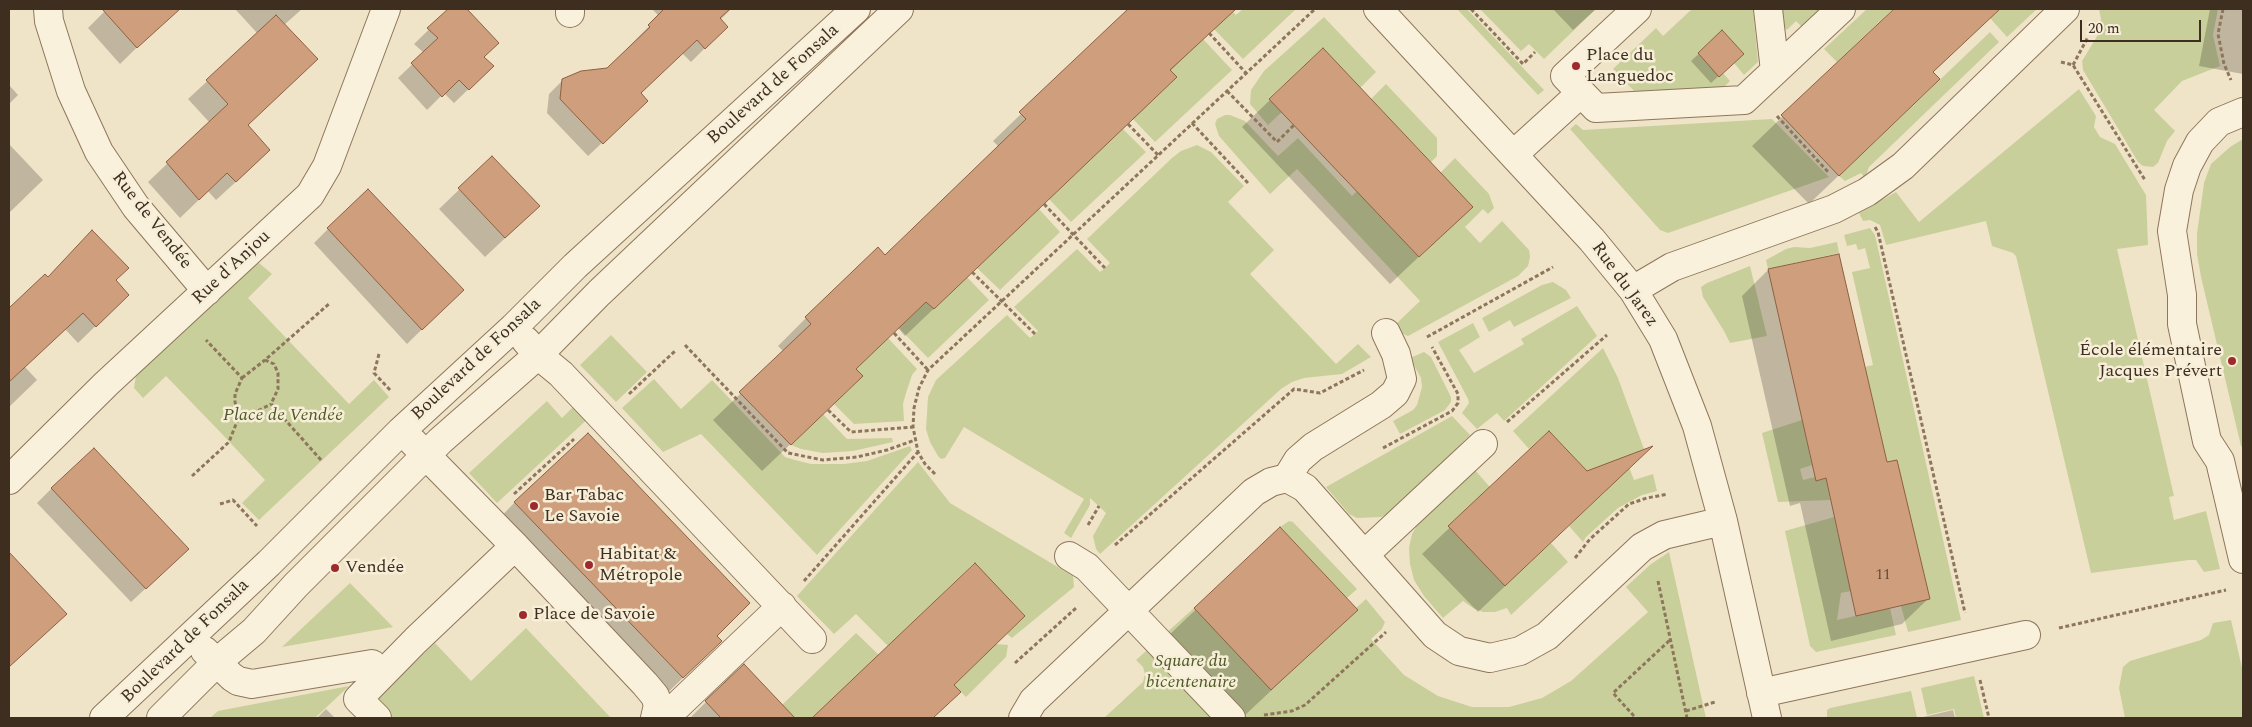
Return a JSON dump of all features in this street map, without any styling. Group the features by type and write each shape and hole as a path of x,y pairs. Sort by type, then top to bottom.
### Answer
{"street":[{"name":"Rue de Vendée","path":"48,9 49,21 71,91 100,152 136,206 207,291"},
{"name":"Rue d'Anjou","path":"9,480 106,384 310,194 327,166 386,9"},
{"name":"Boulevard de Fonsala","path":"114,715 189,637 269,563 401,431 514,327 575,266 856,9"},
{"name":"Boulevard de Fonsala","path":"161,718 217,662 254,631 296,585 427,454 538,355 599,293 899,9"},
{"name":"Rue du Jarez","path":"1378,9 1592,240 1633,290 1663,339 1694,417 1723,521 1764,706"},
{"path":"1638,9 1565,76 1596,108 1744,100 1841,9"},
{"path":"1768,9 1775,71"},
{"path":"1633,290 1661,272 1684,262 1834,209 1867,192 1902,166 2065,9"},
{"path":"1514,154 1581,94"},
{"path":"2243,112 2219,122 2200,142 2186,166 2179,190 2172,231 2182,295 2182,324 2206,441 2220,461 2243,559"},
{"path":"575,266 599,293"},
{"path":"514,327 538,355 561,374 812,639"},
{"path":"1023,718 1033,701 1254,492 1272,482 1287,478 1298,460 1313,446 1381,405 1395,392 1402,379 1396,354 1386,333"},
{"path":"401,431 427,454 645,684 655,696 657,714 666,713 675,708 782,606"},
{"path":"1364,555 1483,444"},
{"path":"2220,461 2243,476"},
{"path":"1287,478 1305,488 1435,635 1459,651 1490,658 1520,651 1547,636 1642,547 1664,535 1723,521"},
{"path":"332,499 359,523"},
{"path":"377,718 358,699 416,640 515,546"},
{"path":"1069,556 1087,567 1231,718"},
{"path":"1764,706 1973,647 2026,635"},
{"path":"189,637 232,678 252,684 372,664"}],"path":[{"path":"935,474 925,464 918,452 913,427 914,408 919,388 928,370 1003,302 1314,9"},
{"path":"1471,9 1523,64 1535,52"},
{"path":"2223,9 2218,34 2224,64 2233,85"},
{"path":"1208,34 1246,73"},
{"path":"2027,45 2040,56 2073,65 2142,177 2150,184"},
{"path":"1227,90 1277,142 1294,125"},
{"path":"1777,118 1825,168"},
{"path":"1192,123 1248,183"},
{"path":"1128,124 1158,154"},
{"path":"1044,204 1105,268"},
{"path":"1880,238 1989,718"},
{"path":"972,272 1035,334"},
{"path":"240,414 235,402 235,394 242,378 330,303"},
{"path":"182,314 242,378"},
{"path":"894,333 928,370"},
{"path":"1483,444 1606,335"},
{"path":"685,345 788,453 823,460 887,450 915,440"},
{"path":"603,419 675,351"},
{"path":"379,354 374,372 398,398"},
{"path":"240,414 250,415 271,404 278,389 278,374 274,364 265,360"},
{"path":"271,404 326,466"},
{"path":"828,410 851,432 913,427"},
{"path":"192,476 229,442 240,414"},
{"path":"488,518 577,436"},
{"path":"782,606 918,452"},
{"path":"220,504 233,500 260,529"},
{"path":"1657,578 1687,718"},
{"path":"2026,635 2230,589"},
{"path":"1260,718 1265,714 1292,711 1305,705 1386,631"},
{"path":"1634,716 1613,693 1671,640"},
{"path":"1686,711 1715,702"}],"green space":[{"path":"1243,9 1296,9 1243,59 1214,29 1232,11 1236,15"},
{"path":"1457,9 1467,9 1544,90 1538,95"},
{"path":"1480,9 1596,9 1544,59 1529,44 1521,51"},
{"path":"1692,9 1753,9 1758,62 1744,75 1734,63 1744,54 1722,31 1698,53 1719,76 1723,73 1730,81 1720,91 1637,94 1613,69 1656,28 1663,36"},
{"path":"1780,9 1821,9 1802,27 1796,21 1787,30 1782,25"},
{"path":"1867,9 1893,9 1837,62 1824,49"},
{"path":"2000,9 2037,9 2007,37 1990,18"},
{"path":"2099,9 2218,9 2213,35 2220,66 2182,81 2154,110 2175,131 2167,141 2158,163 2153,167 2143,166 2138,162 2083,70 2082,61 2099,33 2101,19"},
{"path":"1324,17 1376,72 1360,88 1323,48 1269,98 1282,112 1268,125 1250,104 1251,90 1264,71"},
{"path":"1990,32 1999,42 1869,167 1865,178 1861,173 1845,181 1839,176"},
{"path":"1203,39 1232,70 1155,142 1133,119 1177,77 1170,70"},
{"path":"1386,84 1437,138 1437,156 1431,162 1371,99"},
{"path":"2079,89 2096,116 2094,127 2100,137 2115,144 2146,195 2148,245 2117,249 2174,496 2169,497 2174,520 2206,511 2220,569 2204,572 2196,560 2189,560 2091,573 2016,256 2013,253 1992,246 1986,221 1886,245 1880,225 1870,220 1863,221 1859,213 1896,192 1919,222"},
{"path":"1225,115 1245,121 1278,156 1298,138 1352,196 1357,191 1419,257 1472,207 1440,173 1455,158 1489,194 1494,208 1488,214 1483,209 1465,227 1480,243 1502,221 1529,250 1528,266 1518,276 1408,336 1398,332 1397,323 1420,301 1297,169 1270,194 1219,136 1215,124 1217,119"},
{"path":"1772,119 1829,177 1668,233 1660,230 1570,129 1576,124 1583,130"},
{"path":"1123,129 1146,152 1071,222 1049,199"},
{"name":"École élémentaire Jacques Prévert","path":"2243,139 2243,448 2201,277 2197,254 2197,234 2204,183 2211,164 2230,147"},
{"path":"1197,145 1211,152 1244,186 1228,202 1274,250 1250,274 1336,364 1358,344 1371,357 1342,374 1304,378 1292,382 1281,389 1100,554 1096,549 1093,536 1106,513 1090,498 1090,505 1071,538 1064,533 1084,499 964,427 945,458 941,459 930,442 926,429 928,397 936,380 1007,315 1030,338 1035,334 1038,331 1014,307 1077,249 1100,272 1105,268 1110,263 1087,239 1172,158 1181,151"},
{"path":"1039,209 1060,232 1000,290 977,268"},
{"path":"1870,228 1875,235 1961,620 1908,632 1901,606 1887,462 1865,367 1873,365 1852,272 1870,268 1865,248 1858,250 1856,244 1847,246 1844,235"},
{"path":"1837,242 1839,253 1768,269 1766,260 1786,249 1794,247 1810,248"},
{"name":"Place de Vendée","path":"259,263 272,274 248,298 349,404 374,380 389,397 259,520 242,503 265,480 223,435 166,376 143,398 134,388 136,376 142,369 252,266"},
{"path":"1750,266 1767,336 1730,343 1703,297 1701,287"},
{"path":"967,277 989,300 928,358 899,328 926,302 934,309"},
{"path":"1553,282 1566,290 1571,298 1514,327 1510,320 1489,332 1482,318 1542,285"},
{"path":"1577,306 1597,336 1504,421 1497,413 1477,429 1462,413 1469,403 1468,399 1438,342 1473,323 1480,337 1459,350 1474,373 1524,344 1521,339"},
{"path":"611,335 647,372 616,402 580,365"},
{"path":"888,338 917,369 912,375 903,404 904,421 854,424 834,404 863,376 856,369"},
{"path":"1603,348 1618,378 1644,449 1625,457 1634,480 1653,474 1657,491 1642,495 1618,508 1583,542 1569,526 1606,491 1549,431 1529,449 1513,431"},
{"path":"1424,352 1431,357 1451,397 1451,402 1445,410 1400,434 1393,421 1413,410 1417,405 1422,387 1421,378 1410,358"},
{"path":"654,379 681,409 712,380 785,457 795,460 811,464 844,464 867,461 910,446 912,450 817,555 701,434 663,452 622,408"},
{"path":"580,400 593,414 497,503 469,473 547,401 562,418"},
{"path":"823,414 847,439 892,438 893,442 853,451 823,453 791,445"},
{"path":"1452,416 1470,435 1394,510 1381,517 1357,518 1349,514 1326,487"},
{"path":"1802,420 1812,465 1800,469 1803,480 1815,477 1816,481 1826,478 1830,500 1778,502 1762,433"},
{"path":"918,462 950,503 1073,576 1074,587 1012,638 1007,634 1025,616 974,563 888,646 856,614 834,634 797,596"},
{"path":"1474,469 1490,487 1448,526 1505,586 1551,543 1568,562 1511,615 1507,608 1495,612 1483,612 1463,601 1443,618 1424,596 1414,580 1409,548 1412,534 1421,519"},
{"path":"1834,517 1851,591 1841,593 1837,620 1890,608 1896,635 1816,652 1810,646 1785,531"},
{"path":"1289,521 1293,522 1357,589 1347,598 1280,527"},
{"name":"Square du bicentenaire","path":"1669,552 1706,718 1104,718 1143,682 1145,674 1143,667 1136,660 1194,608 1272,690 1357,610 1356,608 1366,599 1385,622 1382,629 1371,639 1404,675 1438,696 1472,707 1509,707 1542,698 1571,681 1648,612 1626,587 1651,564"},
{"path":"350,583 393,627 282,647"},
{"path":"2231,620 2243,672 2243,718 2125,718 2119,688 2123,667 2130,661 2201,640 2209,635 2213,623"},
{"path":"526,628 611,718 388,718 373,702 435,643 471,681"},
{"path":"856,633 879,655 812,718 795,718 782,705"},
{"path":"996,644 1008,645 1006,657 966,697 954,685"},
{"path":"1974,676 1984,718 1956,718 1954,709 1927,715 1921,688"},
{"path":"349,686 315,718 210,718 218,711"},
{"path":"1911,691 1917,718 1827,718 1827,710 1830,708"}],"building":[{"path":"102,9 180,9 137,48"},
{"path":"448,9 467,9 499,43 484,57 494,66 469,90 459,80 442,97 411,63 438,38 427,28"},
{"path":"664,9 730,9 720,18 728,27 705,49 697,40 641,93 648,101 603,144 560,99 562,79 581,71 607,68 650,27 648,25"},
{"path":"1128,9 1236,9 1170,70 1177,77 934,309 926,302 856,369 863,376 791,445 739,392 811,324 805,317 878,247 885,255 1026,119 1019,112"},
{"path":"1894,9 2000,9 1933,72 1940,79 1839,176 1781,115"},
{"path":"276,15 318,59 248,125 270,150 236,182 227,173 199,200 166,162 228,104 206,80"},
{"path":"1722,30 1744,54 1719,77 1698,53"},
{"path":"1323,48 1473,207 1419,257 1269,99"},
{"path":"492,156 540,206 505,238 458,188"},
{"path":"368,189 464,290 422,330 327,228"},
{"path":"92,230 129,268 116,280 129,295 96,327 83,313 9,382 9,308 45,274 48,277"},
{"path":"1839,254 1887,462 1897,460 1930,599 1856,616 1826,478 1816,481 1768,269"},
{"path":"1549,431 1587,471 1653,446 1505,586 1448,526"},
{"path":"588,433 750,603 717,636 722,641 683,678 514,502"},
{"path":"94,448 189,549 146,589 51,488"},
{"path":"1280,527 1358,610 1271,690 1194,608"},
{"path":"9,552 67,614 9,667"},
{"path":"975,563 1025,616 954,685 961,692 933,718 812,718"},
{"path":"744,664 795,718 721,718 705,701"}],"place":[{"name":"Place du Languedoc","path":"1576,66"},
{"name":"École élémentaire Jacques Prévert","path":"2232,361"},
{"name":"Bar Tabac Le Savoie","path":"534,506"},
{"name":"Habitat & Métropole","path":"589,565"},
{"name":"Vendée","path":"335,568"},
{"name":"Place de Savoie","path":"523,615"}]}
